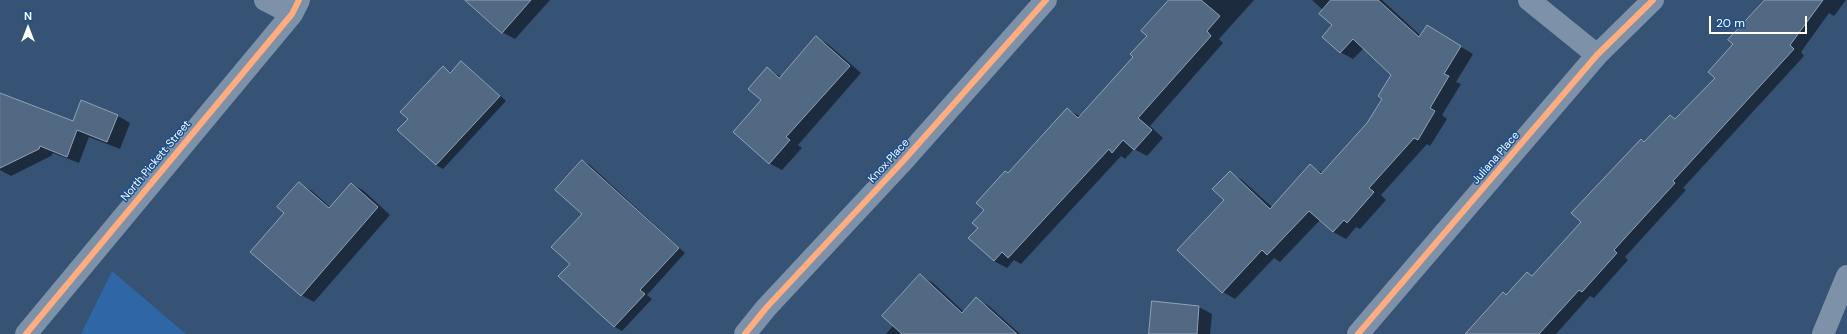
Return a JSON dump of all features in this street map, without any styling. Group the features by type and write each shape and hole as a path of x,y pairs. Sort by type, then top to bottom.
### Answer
{"street":[{"path":"265,0 295,7"},
{"name":"Knox Place","path":"745,334 766,308 904,160 1046,0"},
{"path":"1529,0 1597,55"},
{"name":"Juliana Place","path":"1358,334 1597,55 1653,0"},
{"name":"North Pickett Street","path":"26,334 295,7"},
{"path":"1823,334 1847,276"}],"shaded area":[{"path":"112,271 186,334 81,334"}],"building":[{"path":"465,0 531,0 502,33"},
{"path":"1169,0 1201,0 1220,16 1207,31 1211,36 1138,118 1152,130 1134,150 1123,140 1112,153 1109,149 1008,258 1002,252 994,261 968,238 978,228 972,223 984,210 976,203 1005,171 1008,173 1067,108 1078,118 1133,57 1130,54 1147,36 1141,31"},
{"path":"1331,0 1378,0 1419,37 1427,25 1461,46 1444,74 1449,76 1430,108 1435,111 1418,140 1414,138 1369,188 1374,192 1347,223 1344,220 1333,232 1309,211 1267,255 1262,250 1222,293 1177,250 1224,200 1212,189 1230,171 1270,209 1310,164 1321,174 1367,123 1382,99 1378,96 1391,75 1353,39 1340,53 1322,37 1332,25 1319,14"},
{"path":"1765,0 1823,0 1790,45 1794,49 1673,181 1675,183 1614,250 1617,253 1582,292 1579,290 1539,334 1465,334 1503,292 1506,295 1527,272 1532,276 1581,222 1571,213 1641,139 1644,142 1670,115 1675,119 1715,78 1708,72 1733,44 1728,40"},
{"path":"816,36 850,66 786,137 790,140 769,164 733,132 761,100 748,89 767,67 779,78"},
{"path":"461,61 500,96 436,165 397,130 408,119 400,112 443,66 450,73"},
{"path":"0,93 73,121 81,100 118,115 107,142 77,130 67,157 40,146 39,149 0,168"},
{"path":"582,160 679,248 640,290 645,294 614,327 558,276 570,264 551,247 582,214 555,190"},
{"path":"299,182 329,208 351,183 378,207 301,296 250,252 284,213 277,207"},
{"path":"920,274 962,313 976,297 1017,334 902,334 882,316"},
{"path":"1152,301 1199,306 1197,334 1149,334"}],"cycle path":[{"path":"26,334 292,14 299,0"},
{"path":"745,334 766,308 904,160 1046,0"},
{"path":"1358,334 1597,55 1653,0"}]}
